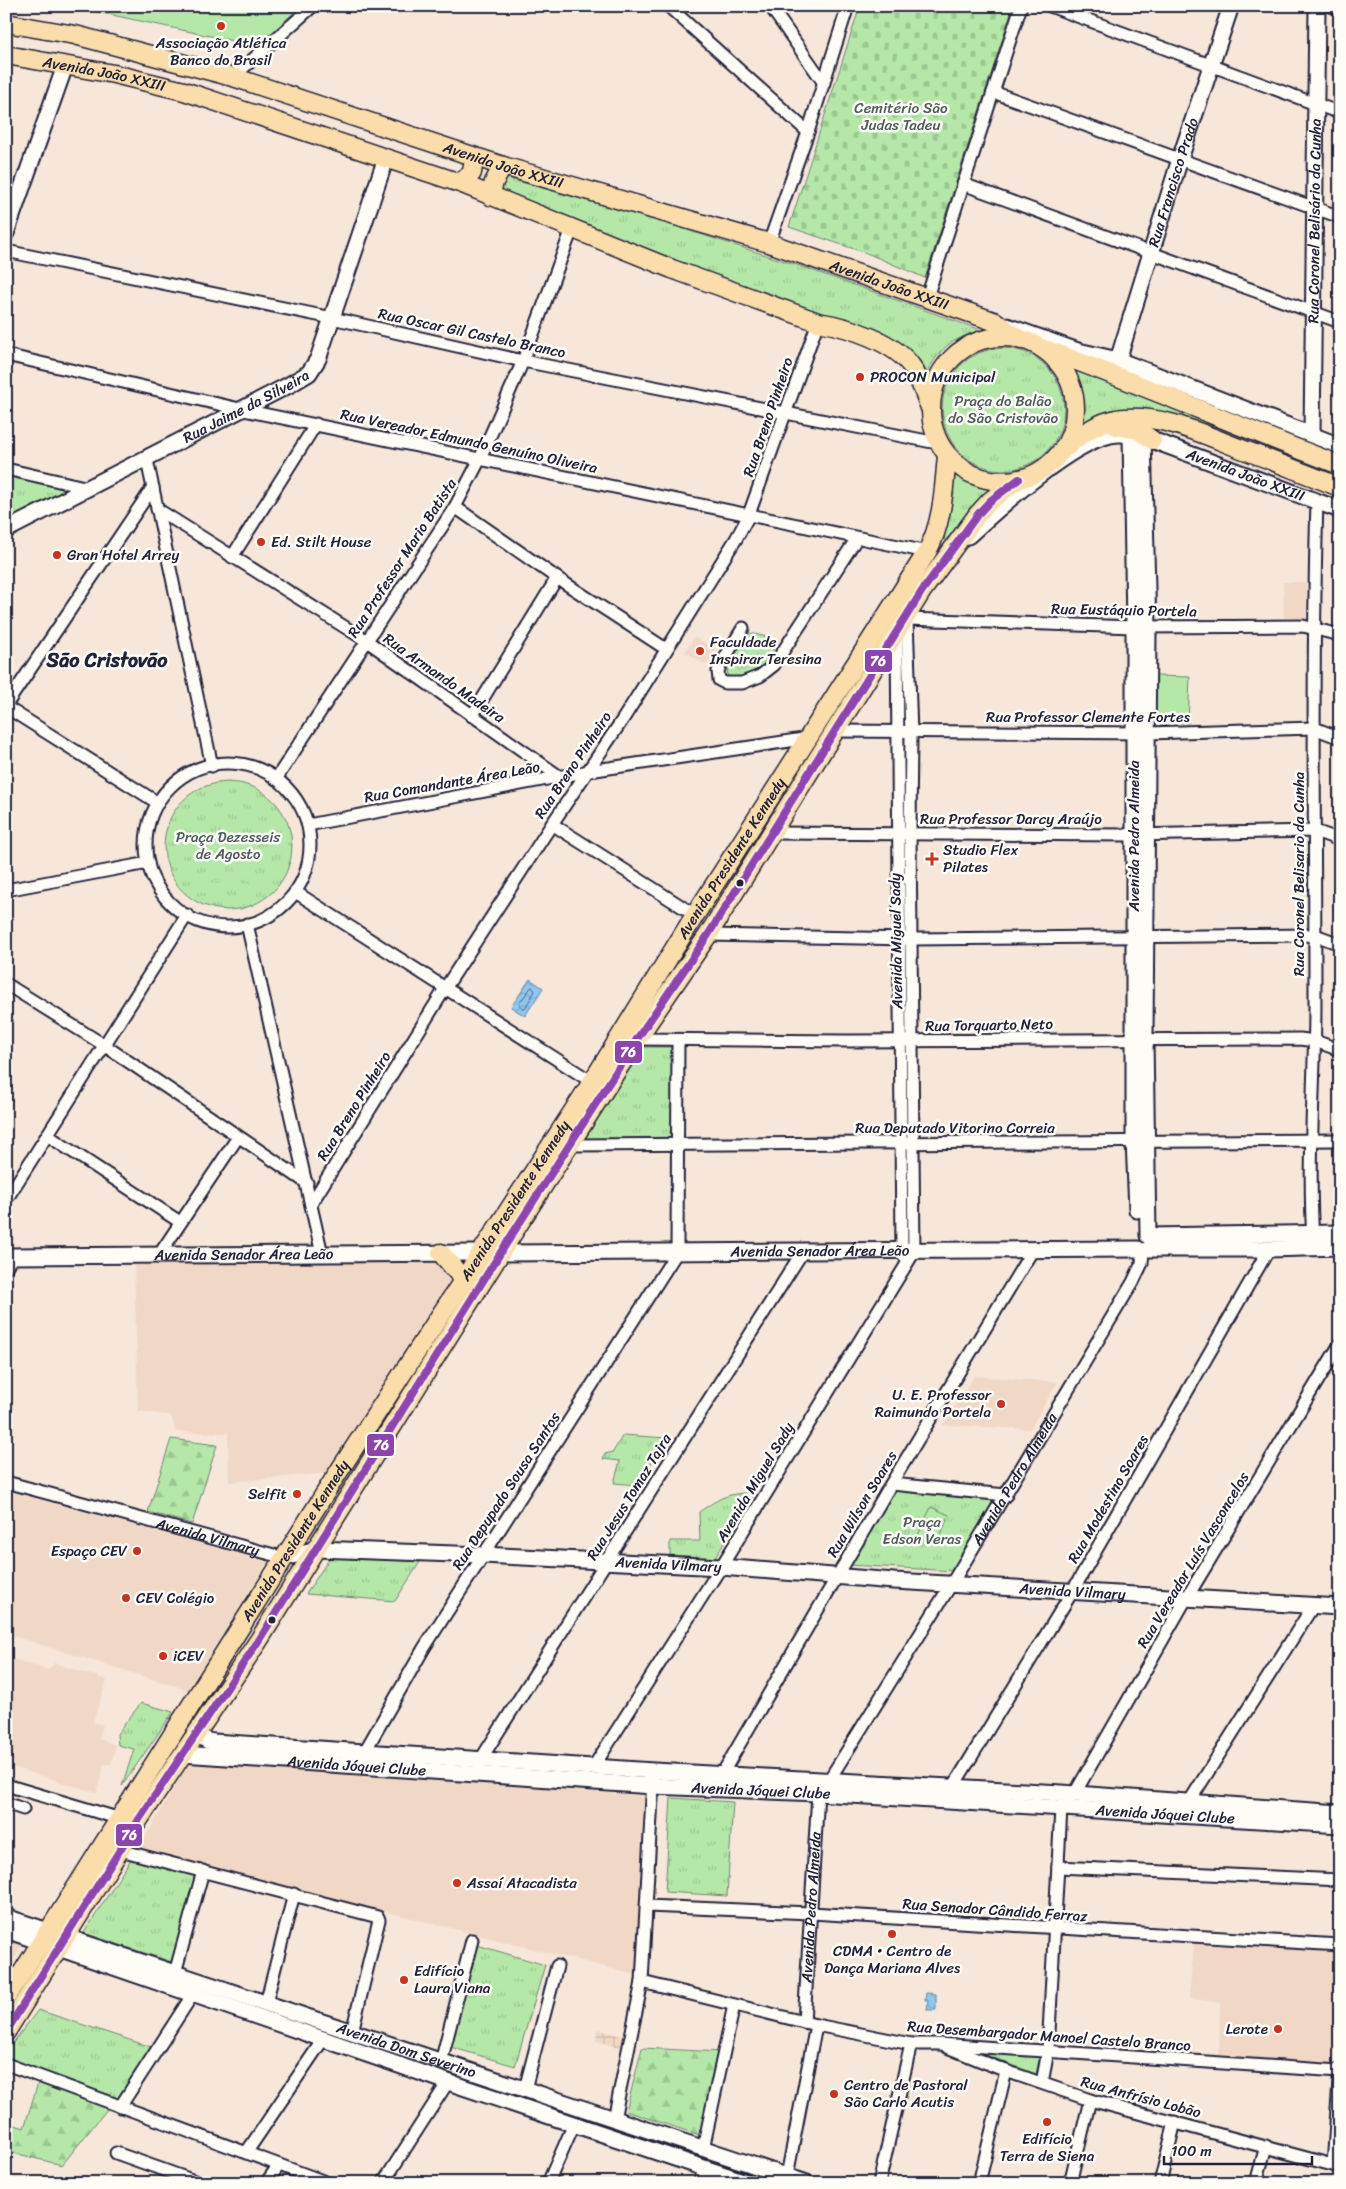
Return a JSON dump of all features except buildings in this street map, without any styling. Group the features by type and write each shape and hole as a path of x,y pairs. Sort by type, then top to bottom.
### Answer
{"main road":[{"name":"Avenida João XXIII","path":"6,23 75,35 233,77 503,166 769,243 996,322 1029,343 1123,378 1340,465"},
{"name":"Avenida João XXIII","path":"6,55 114,74 184,91 460,183 672,269 818,322 860,335 900,353 912,368 931,410"},
{"path":"460,183 472,172 474,157"},
{"path":"490,196 494,182 503,166"},
{"path":"818,322 830,330 883,354 897,365 910,383 932,442 944,492"},
{"path":"1006,337 1029,343 1052,356 1063,369 1073,393 1075,418 1071,435 1063,450 1051,464 1036,473 1019,480 999,481 980,477 962,468 948,455 935,434 931,410 936,382 946,366 959,352 985,340 1006,337"},
{"path":"1078,351 1160,388 1172,399"},
{"name":"Avenida João XXIII","path":"1063,450 1090,428 1117,419 1149,419 1184,427 1340,487"},
{"path":"1090,428 1125,427 1138,430 1142,438"},
{"name":"Avenida Presidente Kennedy","path":"6,2032 119,1818 463,1279 592,1082 695,915 810,738 927,552 936,536 948,455"},
{"name":"Avenida Presidente Kennedy","path":"54,1939 120,1850 259,1640 501,1252 637,1039 708,935 922,591 950,551 990,501 1019,480"},
{"path":"442,1253 463,1279"},
{"path":"6,1998 54,1939"}],"street":[{"path":"233,77 313,6"},
{"path":"668,6 808,132"},
{"path":"770,6 824,83"},
{"path":"769,243 808,132 848,6"},
{"path":"926,297 1021,6"},
{"path":"1050,6 1340,113"},
{"name":"Rua Francisco Prado","path":"1118,360 1180,160 1231,6"},
{"name":"Rua Coronel Belisário da Cunha","path":"1312,435 1317,6"},
{"path":"1331,6 1340,10"},
{"path":"6,233 65,66"},
{"path":"993,92 1340,217"},
{"name":"Rua Jaime da Silveira","path":"6,530 147,460 216,422 244,410 289,386 312,369 332,318 386,158"},
{"path":"962,184 1340,322"},
{"name":"Rua Professor Mario Batista","path":"276,779 455,507 480,459 523,361 572,229"},
{"name":"Rua Oscar Gil Castelo Branco","path":"6,251 332,318 523,361 932,442"},
{"name":"Rua Breno Pinheiro","path":"311,1204 446,987 552,824 590,771 748,516 818,322"},
{"name":"Avenida João XXIII","path":"996,322 1078,351 1118,360 1340,446"},
{"name":"Rua Vereador Edmundo Genuíno Oliveira","path":"6,356 244,410 927,552"},
{"path":"232,557 316,424"},
{"name":"Avenida João XXIII","path":"950,551 1004,504 1065,457 1104,437 1120,434 1142,438 1340,510"},
{"name":"Avenida Pedro Almeida","path":"804,2022 818,1793 829,1780 1006,1495 1133,1282 1142,1263 1139,1040 1142,438"},
{"path":"147,460 212,766"},
{"path":"6,469 89,488"},
{"path":"153,487 6,706 158,803"},
{"name":"Rua Coronel Belisario da Cunha","path":"1313,1241 1311,1141 1315,1041 1314,627 1317,501"},
{"path":"455,507 557,578 666,649"},
{"name":"Rua Armando Madeira","path":"157,509 366,641 560,778"},
{"path":"744,628 720,666 719,680 725,683 737,684 752,680 774,665 857,538"},
{"path":"472,716 557,578"},
{"name":"Rua Eustáquio Portela","path":"902,625 1314,627 1340,635"},
{"name":"Avenida Miguel Sady","path":"594,1766 721,1567 908,1255 914,1143 906,1041 904,833 898,733 902,625"},
{"name":"Avenida Miguel Sady","path":"902,625 911,733 904,833"},
{"name":"Rua Professor Clemente Fortes","path":"835,731 898,733 1141,733 1314,728 1340,738"},
{"name":"Rua Comandante Área Leão","path":"308,825 590,771 810,738"},
{"path":"228,764 253,767 276,779 296,799 308,825 311,851 305,876 297,893 276,912 259,921 247,924 218,926 198,921 187,915 165,897 155,881 148,863 146,844 149,825 158,803 168,790 184,776 202,768 228,764"},
{"path":"552,824 695,915"},
{"name":"Rua Professor Darcy Araújo","path":"771,833 1140,835 1315,831 1340,840"},
{"path":"6,890 148,863"},
{"path":"297,893 592,1082"},
{"path":"6,1200 187,915"},
{"path":"247,924 322,1254"},
{"path":"708,935 905,938 1315,935 1340,944"},
{"path":"6,984 104,1045 306,1183"},
{"name":"Rua Torquarto Neto","path":"637,1039 906,1041 1285,1039 1315,1041 1340,1050"},
{"path":"677,1252 678,1040"},
{"name":"Avenida Miguel Sady","path":"906,1041 900,1142 908,1255"},
{"path":"47,1135 180,1222"},
{"path":"159,1255 238,1137"},
{"name":"Rua Deputado Vitorino Correia","path":"571,1145 1340,1140"},
{"name":"Avenida Senador Área Leão","path":"1143,1244 1269,1249 1340,1234"},
{"name":"Avenida Senador Área Leão","path":"8,1260 159,1255 501,1252 803,1251 908,1255 1032,1251 1143,1244 1313,1241 1340,1247"},
{"name":"Rua Modestino Soares","path":"953,1787 1072,1592 1269,1249"},
{"name":"Rua Jesus Tomaz Tajra","path":"478,1766 803,1251"},
{"name":"Rua Wilson Soares","path":"722,1774 836,1576 1032,1251"},
{"name":"Rua Depupado Sousa Santos","path":"356,1765 424,1648 677,1252"},
{"name":"Rua Vereador Luís Vasconcelos","path":"1061,1808 1075,1793 1186,1599 1340,1344"},
{"name":"Avenida Vilmary","path":"6,1482 285,1558 316,1549 483,1555 721,1567 1072,1592 1340,1607"},
{"path":"891,1484 1006,1495"},
{"path":"1189,1802 1313,1606"},
{"name":"Avenida Jóquei Clube","path":"195,1734 203,1739 214,1742 365,1750 478,1766 653,1778 818,1793 1340,1825"},
{"name":"Avenida Jóquei Clube","path":"182,1754 333,1765 594,1766 653,1778 722,1774 1075,1793 1340,1813"},
{"path":"614,2119 642,1982 648,1906 653,1778"},
{"path":"6,1785 119,1818 138,1821"},
{"path":"6,1803 23,1809"},
{"path":"1042,2084 1048,2051 1061,1808"},
{"path":"120,1850 378,1917 380,1920 352,2032"},
{"path":"1058,1867 1340,1880"},
{"path":"175,1973 202,1871"},
{"path":"266,2003 294,1894"},
{"name":"Rua Senador Cândido Ferraz","path":"648,1906 1340,1945"},
{"name":"Avenida Dom Severino","path":"6,1917 54,1939 192,1994 749,2183"},
{"name":"Avenida Dom Severino","path":"6,1930 54,1939 175,1973 806,2183"},
{"path":"441,2062 472,1940"},
{"path":"525,2090 557,1966"},
{"name":"Rua Desembargador Manoel Castelo Branco","path":"642,1982 816,2025 911,2044 939,2044 1340,2070"},
{"path":"120,2107 192,1994"},
{"path":"703,2149 734,2005"},
{"path":"786,2176 816,2025"},
{"path":"246,2152 324,2038"},
{"path":"879,2183 911,2044"},
{"name":"Rua Anfrísio Lobão","path":"939,2044 1006,2072 1090,2100 1336,2166"},
{"path":"6,2064 328,2183"},
{"path":"1336,2166 1340,2070"},
{"path":"979,2183 1006,2072"},
{"path":"383,2183 448,2082"},
{"path":"1070,2183 1090,2100"},
{"path":"1160,2183 1175,2122"},
{"path":"548,2183 574,2124"},
{"path":"1256,2183 1266,2146"},
{"path":"116,2153 200,2183"},
{"path":"266,2183 279,2165"},
{"path":"699,2183 705,2168"}],"shaded area":[{"path":"1283,582 1306,582 1306,618 1284,618"},
{"name":"Faculdade Inspirar Teresina","path":"694,637 716,649 706,665 685,652"},
{"path":"437,1259 452,1274 449,1283 328,1473 229,1482 228,1433 176,1432 171,1416 138,1411 134,1260"},
{"name":"U. E. Professor Raimundo Portela","path":"974,1376 1058,1382 1030,1429 943,1425"},
{"name":"CEV Colégio","path":"6,1490 268,1562 188,1690 6,1634"},
{"path":"6,1657 48,1670 54,1663 107,1680 93,1722 103,1725 99,1739 116,1745 111,1764 104,1764 97,1793 6,1765"},
{"name":"Assaí Atacadista","path":"190,1761 644,1796 636,1975 138,1849"},
{"path":"6,1938 23,1944 6,1973"},
{"name":"Lerote","path":"1194,1944 1340,1952 1340,1983 1333,2066 1219,2055 1220,2003 1189,1998"},
{"path":"598,2029 624,2037 620,2047 596,2041"}],"green space":[{"name":"Associação Atlética Banco do Brasil","path":"70,6 301,6 257,46"},
{"name":"Cemitério São Judas Tadeu","path":"860,6 1013,6 925,278 869,254 789,227"},
{"path":"503,175 628,211 800,266 981,330 953,341 941,351 925,376 801,307 695,268 497,188"},
{"name":"Praça do Balão do São Cristovão","path":"1003,348 1015,349 1026,353 1037,358 1046,366 1054,375 1059,386 1063,397 1063,421 1059,432 1054,443 1046,452 1037,460 1026,465 1015,469 1003,470 991,469 980,465 969,460 960,452 952,443 947,432 943,421 942,409 943,397 947,386 952,375 960,366 969,358 980,353 991,349"},
{"path":"1069,362 1120,380 1217,428 1215,433 1185,422 1080,426 1083,408 1082,392"},
{"path":"953,469 970,479 996,486 959,530 944,540 952,485"},
{"path":"6,473 70,489 6,520"},
{"path":"750,633 767,637 772,641 773,655 771,660 765,668 750,680 728,679 728,665 732,653"},
{"path":"1156,676 1190,677 1188,723 1156,721"},
{"name":"Praça Dezesseis de Agosto","path":"228,782 252,787 273,801 287,822 292,846 287,870 273,891 252,905 228,910 204,905 183,891 169,870 164,846 169,822 183,801 204,787"},
{"path":"637,1047 675,1047 677,1145 571,1145"},
{"path":"623,1435 667,1438 637,1485 614,1483 620,1461 603,1459 605,1454 613,1452"},
{"path":"171,1439 217,1445 192,1524 148,1512"},
{"name":"Praça Edson Veras","path":"896,1489 995,1497 954,1571 848,1565"},
{"path":"755,1492 715,1558 670,1555 670,1541 700,1541 699,1512 725,1497"},
{"path":"931,1507 949,1515 937,1544 918,1535"},
{"path":"331,1556 420,1562 395,1601 306,1594"},
{"path":"141,1703 173,1712 122,1786 134,1749 118,1745 117,1734"},
{"path":"671,1798 733,1802 727,1896 665,1892"},
{"path":"131,1859 197,1875 172,1962 84,1933"},
{"path":"477,1945 545,1965 515,2066 447,2046"},
{"path":"38,2010 151,2047 117,2100 6,2060 6,2052"},
{"path":"642,2048 721,2052 699,2135 626,2111"},
{"path":"973,2050 1040,2055 1036,2074"},
{"path":"38,2083 108,2108 62,2165 6,2151 6,2122 24,2128"}],"water":[{"path":"530,979 543,988 525,1016 511,1007"},
{"path":"926,1993 936,1994 936,2010 927,2010 928,2000 925,2000"}],"transit line":[{"name":"76","path":"6,2032 138,1821 259,1640 501,1252 637,1039 708,935 922,591 978,514 990,501 1019,479"}],"place":[{"name":"Associação Atlética Banco do Brasil","path":"221,26"},
{"name":"PROCON Municipal","path":"860,377"},
{"name":"Ed. Stilt House","path":"261,542"},
{"name":"Gran Hotel Arrey","path":"57,555"},
{"name":"Faculdade Inspirar Teresina","path":"700,651"},
{"name":"Studio Flex Pilates","path":"932,859"},
{"name":"U. E. Professor Raimundo Portela","path":"1001,1404"},
{"name":"Selfit","path":"297,1494"},
{"name":"Espaço CEV","path":"137,1551"},
{"name":"CEV Colégio","path":"126,1598"},
{"name":"iCEV","path":"163,1656"},
{"name":"Assaí Atacadista","path":"457,1883"},
{"name":"CDMA • Centro de Dança Mariana Alves","path":"892,1934"},
{"name":"Edifício Laura Viana","path":"404,1980"},
{"name":"Lerote","path":"1278,2029"},
{"name":"Centro de Pastoral São Carlo Acutis","path":"834,2094"},
{"name":"Edifício Terra de Siena","path":"1047,2122"}],"district":[{"name":"São Cristovão","path":"107,660"}]}
